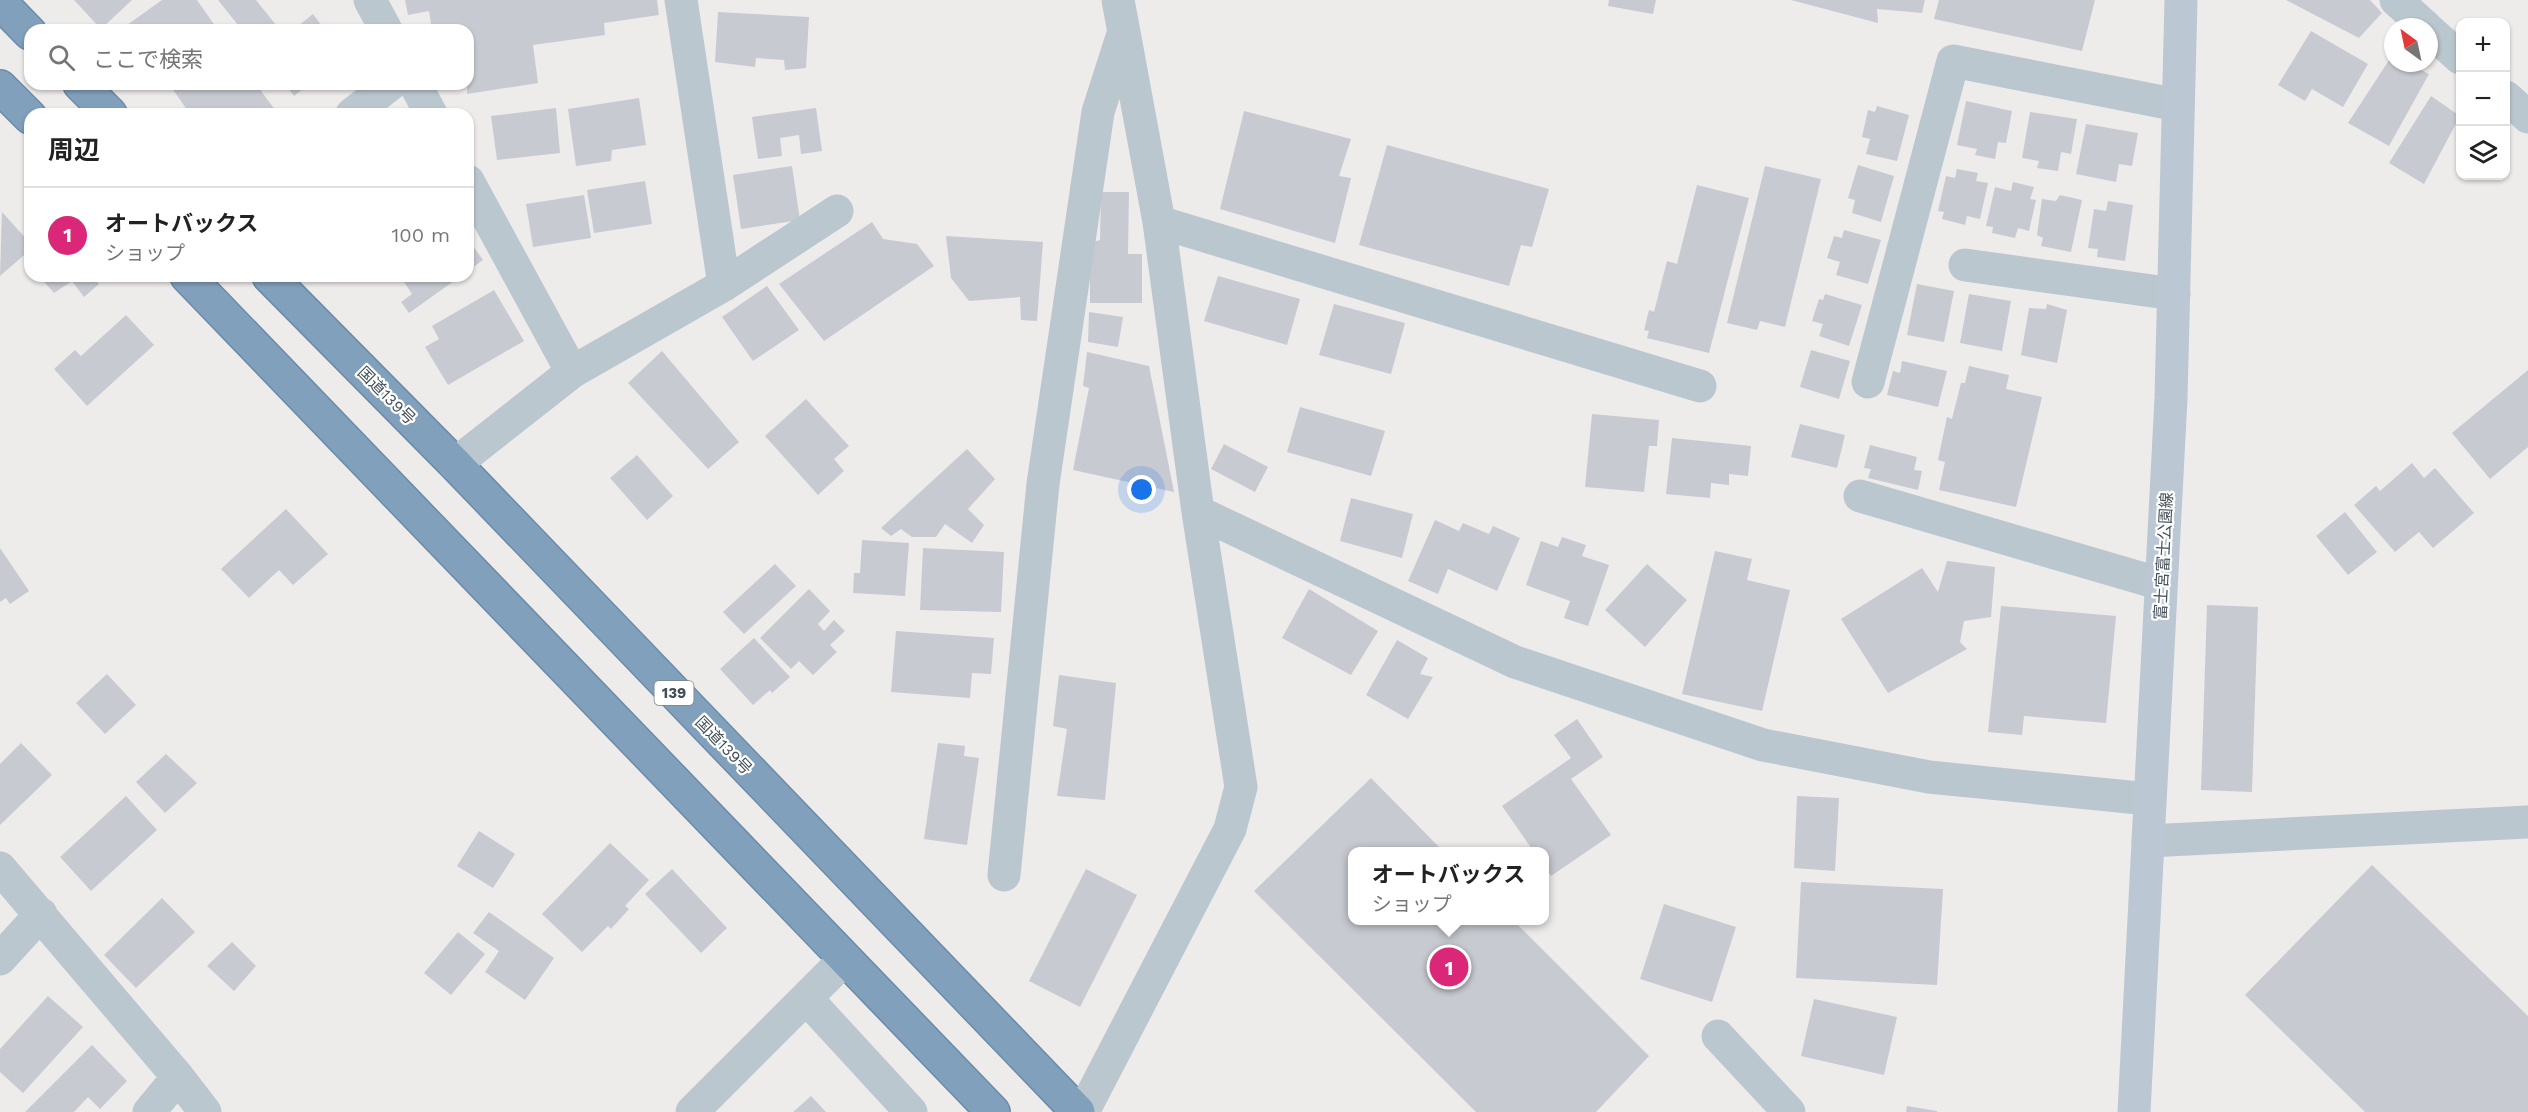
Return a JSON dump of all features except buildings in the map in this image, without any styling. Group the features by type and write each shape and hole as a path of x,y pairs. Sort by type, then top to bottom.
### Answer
{"highway":[{"path":"0,2 24,27"},
{"path":"86,90 104,108"},
{"path":"193,282 993,1112"},
{"name":"国道139号","path":"275,282 455,464 1078,1112"}],"main road":[{"name":"富士宮富士公園線","path":"2134,1112 2174,294 2181,0"}],"street":[{"path":"370,0 383,24"},
{"path":"681,0 724,285"},
{"path":"1083,1112 1230,829 1241,787 1198,512 1159,222 1118,0"},
{"path":"1004,875 1043,484 1098,112 1124,33 1129,0"},
{"path":"2396,0 2416,18"},
{"path":"2438,38 2456,54"},
{"path":"1868,382 1953,60 2178,105"},
{"path":"360,108 383,90"},
{"path":"418,90 428,108"},
{"path":"2510,101 2528,117"},
{"path":"474,192 572,372"},
{"path":"455,464 572,372 724,285 837,211"},
{"path":"1159,222 1700,386"},
{"path":"1965,265 2174,294"},
{"path":"1860,496 2161,584"},
{"path":"1198,512 1515,662 1763,745 1929,777 2149,799"},
{"path":"2148,841 2528,822"},
{"path":"0,868 178,1077 205,1112"},
{"path":"0,959 41,914"},
{"path":"692,1112 845,959"},
{"path":"806,998 912,1112"},
{"path":"1718,1036 1789,1112"},
{"path":"149,1112 178,1077"}],"place":[{"name":"オートバックス","path":"1449,967"}]}
